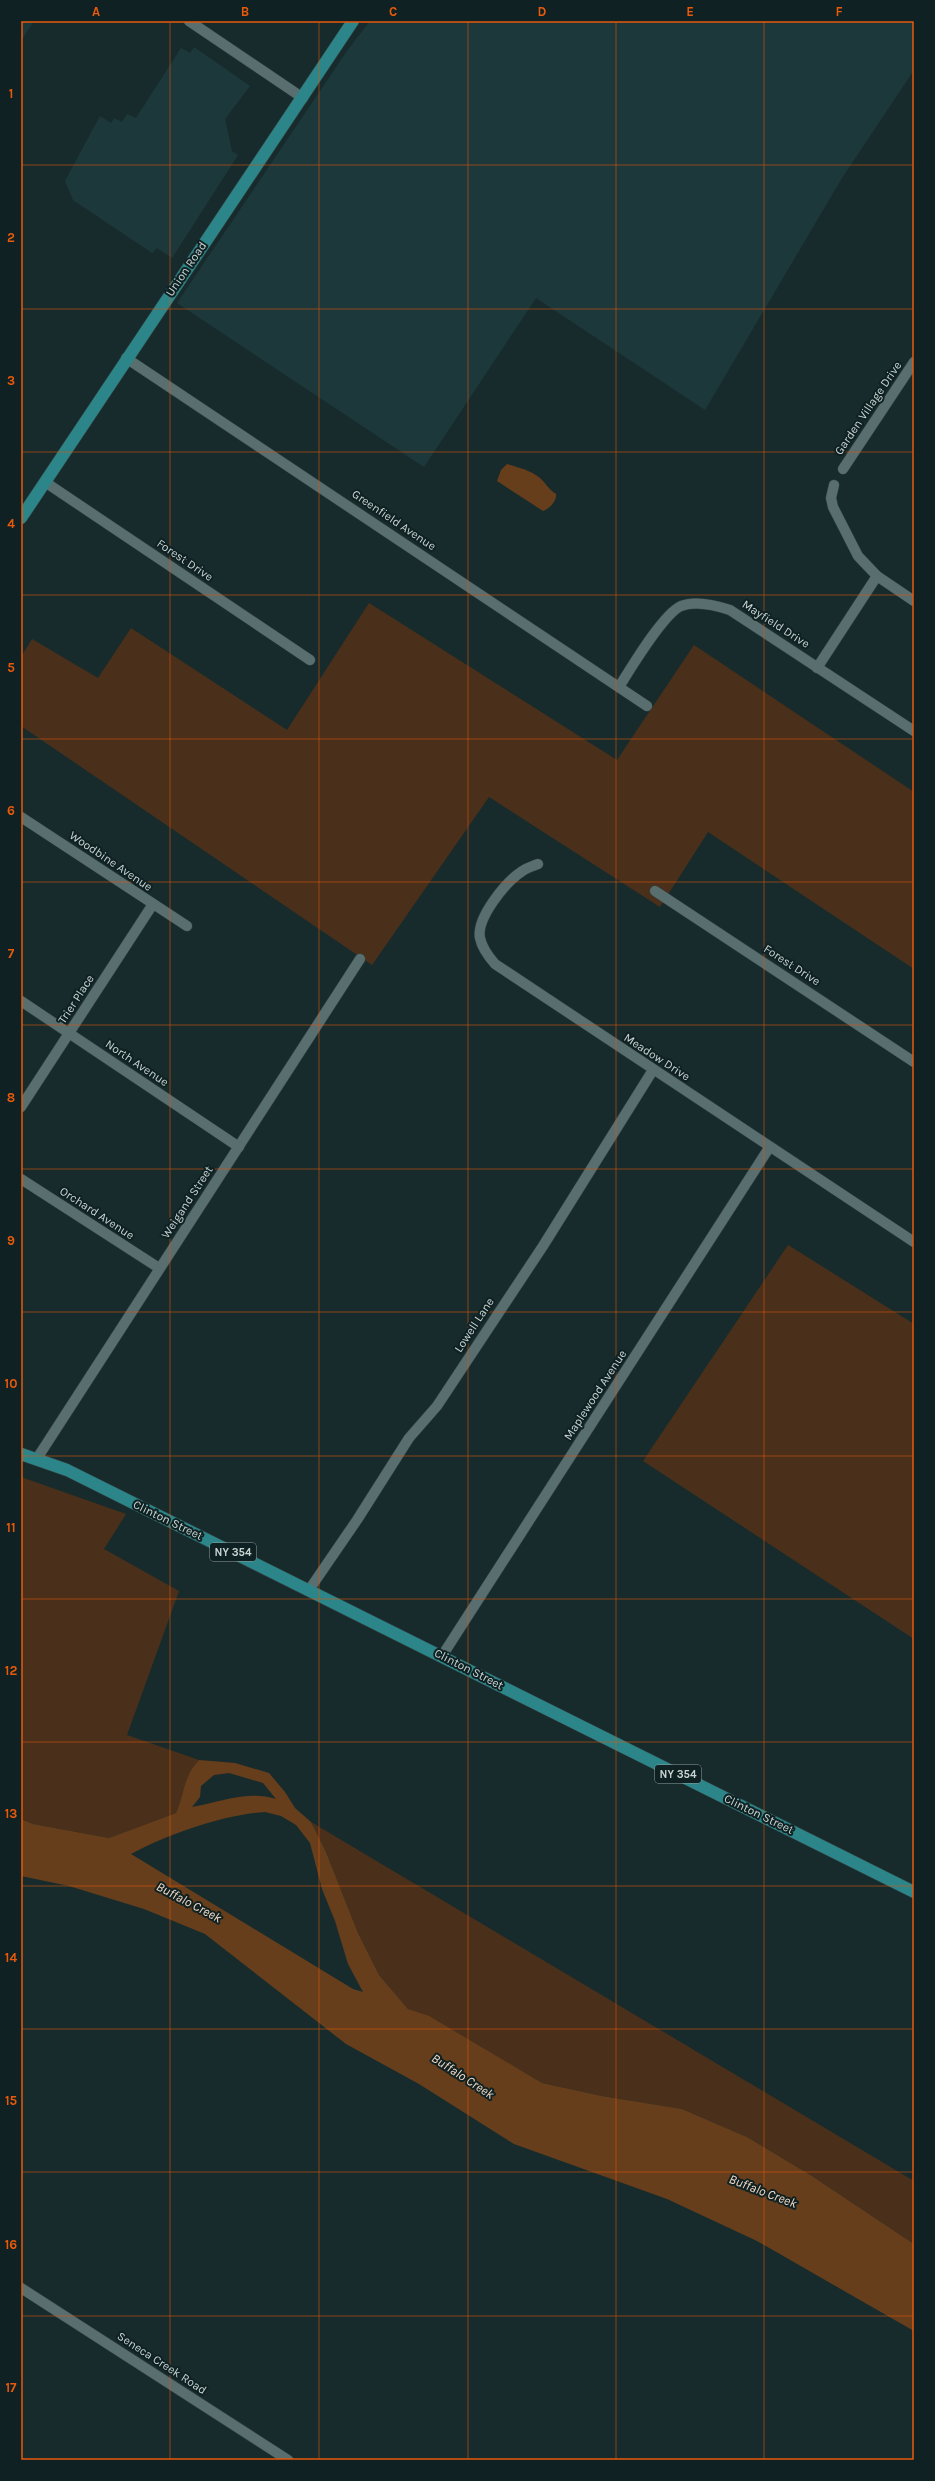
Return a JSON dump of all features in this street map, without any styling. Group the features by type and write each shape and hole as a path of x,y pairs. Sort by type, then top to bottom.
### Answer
{"main road":[{"name":"Union Road","path":"21,518 126,358 303,98 353,21"},
{"name":"Clinton Street","path":"21,1454 67,1470 914,1892"}],"street":[{"path":"189,21 303,98"},
{"name":"Greenfield Avenue","path":"126,358 647,706"},
{"name":"Garden Village Drive","path":"843,469 914,362"},
{"name":"Forest Drive","path":"44,482 310,660"},
{"path":"834,485 831,498 833,507 858,556 877,576 914,601"},
{"path":"817,668 877,576"},
{"name":"Mayfield Drive","path":"619,687 669,616 680,606 712,604 730,610 914,731"},
{"name":"Woodbine Avenue","path":"21,817 187,926"},
{"name":"Meadow Drive","path":"538,864 522,871 500,892 484,917 479,936 485,952 495,964 770,1148 914,1242"},
{"name":"Forest Drive","path":"655,890 914,1062"},
{"name":"Trier Place","path":"21,1107 152,904"},
{"name":"Weigand Street","path":"36,1460 360,959"},
{"name":"North Avenue","path":"21,1001 239,1146"},
{"name":"Lowell Lane","path":"309,1590 357,1520 408,1438 437,1406 543,1246 653,1070"},
{"name":"Maplewood Avenue","path":"442,1656 770,1148"},
{"name":"Orchard Avenue","path":"21,1179 159,1268"},
{"name":"Seneca Creek Road","path":"21,2288 288,2460"}],"shaded area":[{"path":"21,21 34,21 21,41"},
{"path":"370,21 914,21 914,70 842,178 705,410 536,298 424,467 177,303 347,51"},
{"path":"194,47 250,86 225,119 232,151 238,155 172,258 157,248 152,253 73,200 65,181 100,116 111,123 114,118 122,122 127,114 136,118 181,48 190,53"},
{"path":"369,603 617,760 694,645 914,792 914,969 708,832 660,907 489,797 372,965 21,726 21,657 32,639 98,678 131,628 287,730"},
{"path":"788,1245 914,1324 914,1639 643,1461"},
{"path":"21,1477 126,1514 104,1549 179,1591 127,1735 199,1760 191,1772 176,1813 109,1838 33,1824 21,1819"},
{"path":"311,1822 914,2181 914,2244 812,2176 747,2137 682,2109 602,2096 542,2083 429,2017 408,2009 379,1975 358,1933 326,1852"}],"water":[{"path":"507,464 528,471 540,478 556,494 552,504 543,511 497,481 501,470"},
{"name":"Buffalo Creek","path":"199,1760 235,1763 269,1773 285,1792 295,1808 311,1822 326,1852 358,1933 379,1975 408,2009 429,2016 542,2083 602,2096 682,2109 747,2137 812,2176 914,2244 914,2331 757,2241 667,2199 514,2144 419,2084 346,2044 205,1934 144,1909 69,1886 21,1876 21,1819 33,1824 109,1838 176,1813 187,1779","holes":["229,1773 263,1783 276,1799 245,1796 192,1807 200,1797 201,1786 214,1775","265,1812 281,1816 296,1825 310,1843 322,1889 335,1921 348,1964 363,1992 353,1989 131,1854 162,1839 214,1821"]}]}
